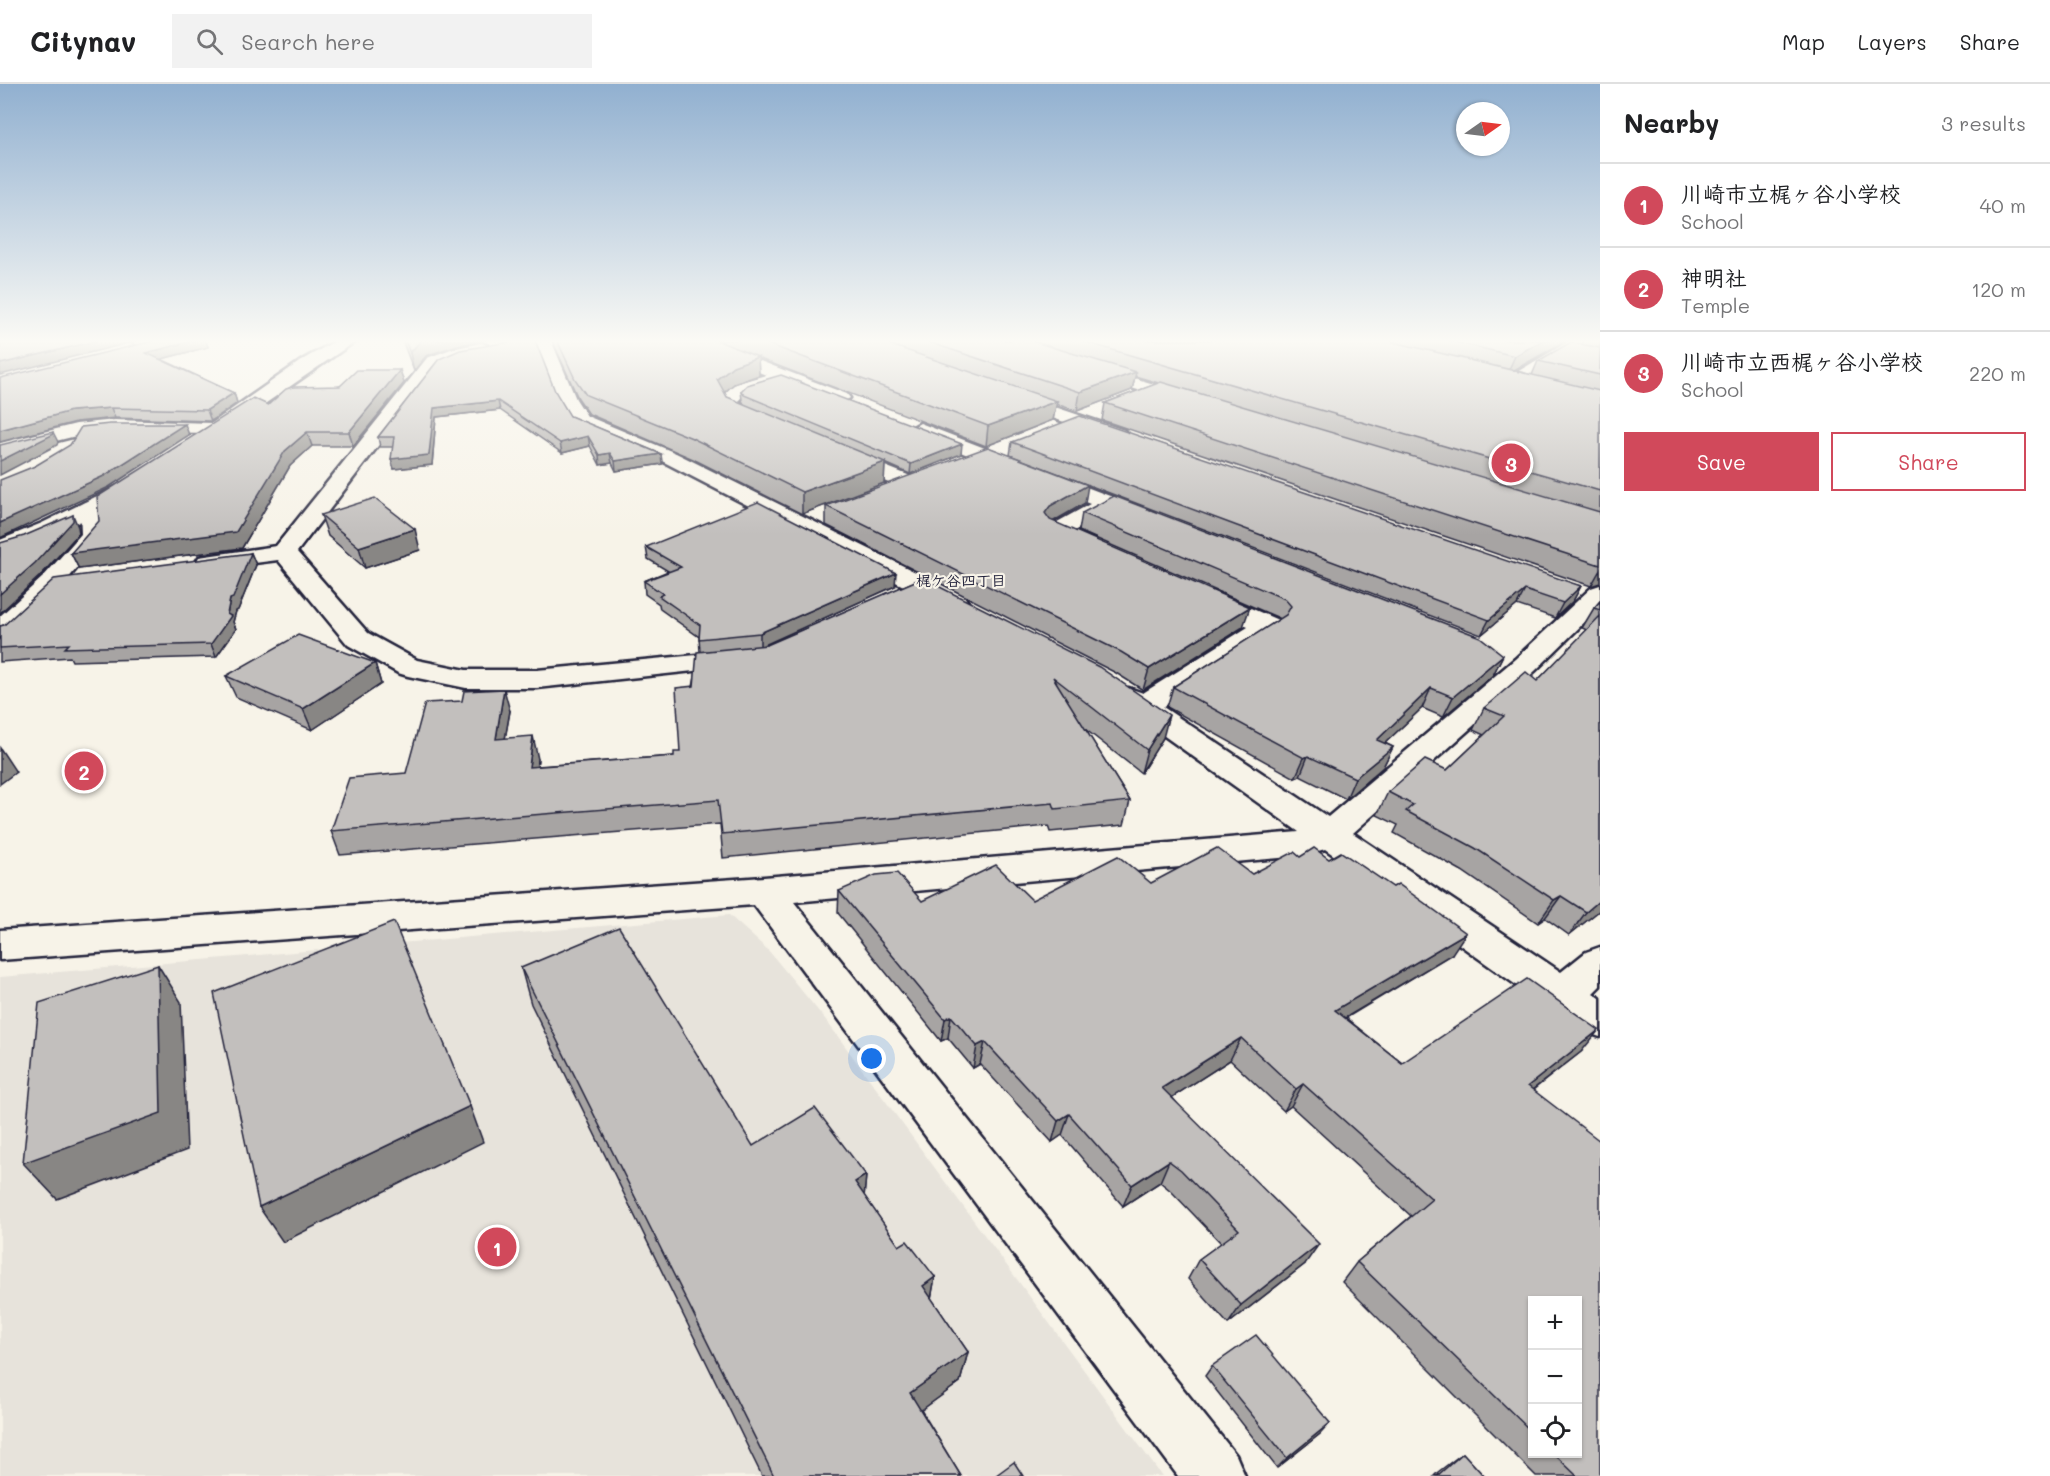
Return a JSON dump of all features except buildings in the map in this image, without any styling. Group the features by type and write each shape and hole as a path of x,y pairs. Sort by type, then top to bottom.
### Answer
{"street":[{"path":"188,448 250,405"},
{"path":"179,566 284,552 399,405"},
{"path":"571,405 580,420 811,521 923,585 983,616"},
{"path":"733,405 736,410 780,428"},
{"path":"1033,405 1134,439"},
{"path":"1047,432 1117,405"},
{"path":"1206,405 1213,407"},
{"path":"900,421 1162,524"},
{"path":"0,449 76,430 115,426 216,429"},
{"path":"58,455 67,450 76,430"},
{"path":"953,467 1016,443"},
{"path":"823,447 910,484"},
{"path":"0,548 91,508 152,473"},
{"path":"888,492 932,476"},
{"path":"1107,503 1056,532 1109,555"},
{"path":"0,630 52,582 93,535 91,508"},
{"path":"284,552 358,639 408,667 466,679 537,679 767,657"},
{"path":"52,582 86,577"},
{"path":"892,599 923,585"},
{"path":"1144,706 1268,626 1184,588"},
{"path":"0,945 764,891 1301,844 1329,835 1514,661 1589,594"},
{"path":"1105,681 1600,1020"},
{"path":"764,891 1215,1476"},
{"path":"1562,995 1600,963"}],"shaded area":[{"path":"729,915 768,950 825,1019 1162,1476 0,1476 0,977"}],"place":[{"name":"川崎市立西梶ヶ谷小学校","path":"1511,463"},
{"name":"神明社","path":"84,771"},
{"name":"川崎市立梶ヶ谷小学校","path":"497,1247"}],"district":[{"name":"梶ケ谷四丁目","path":"961,581"}]}
